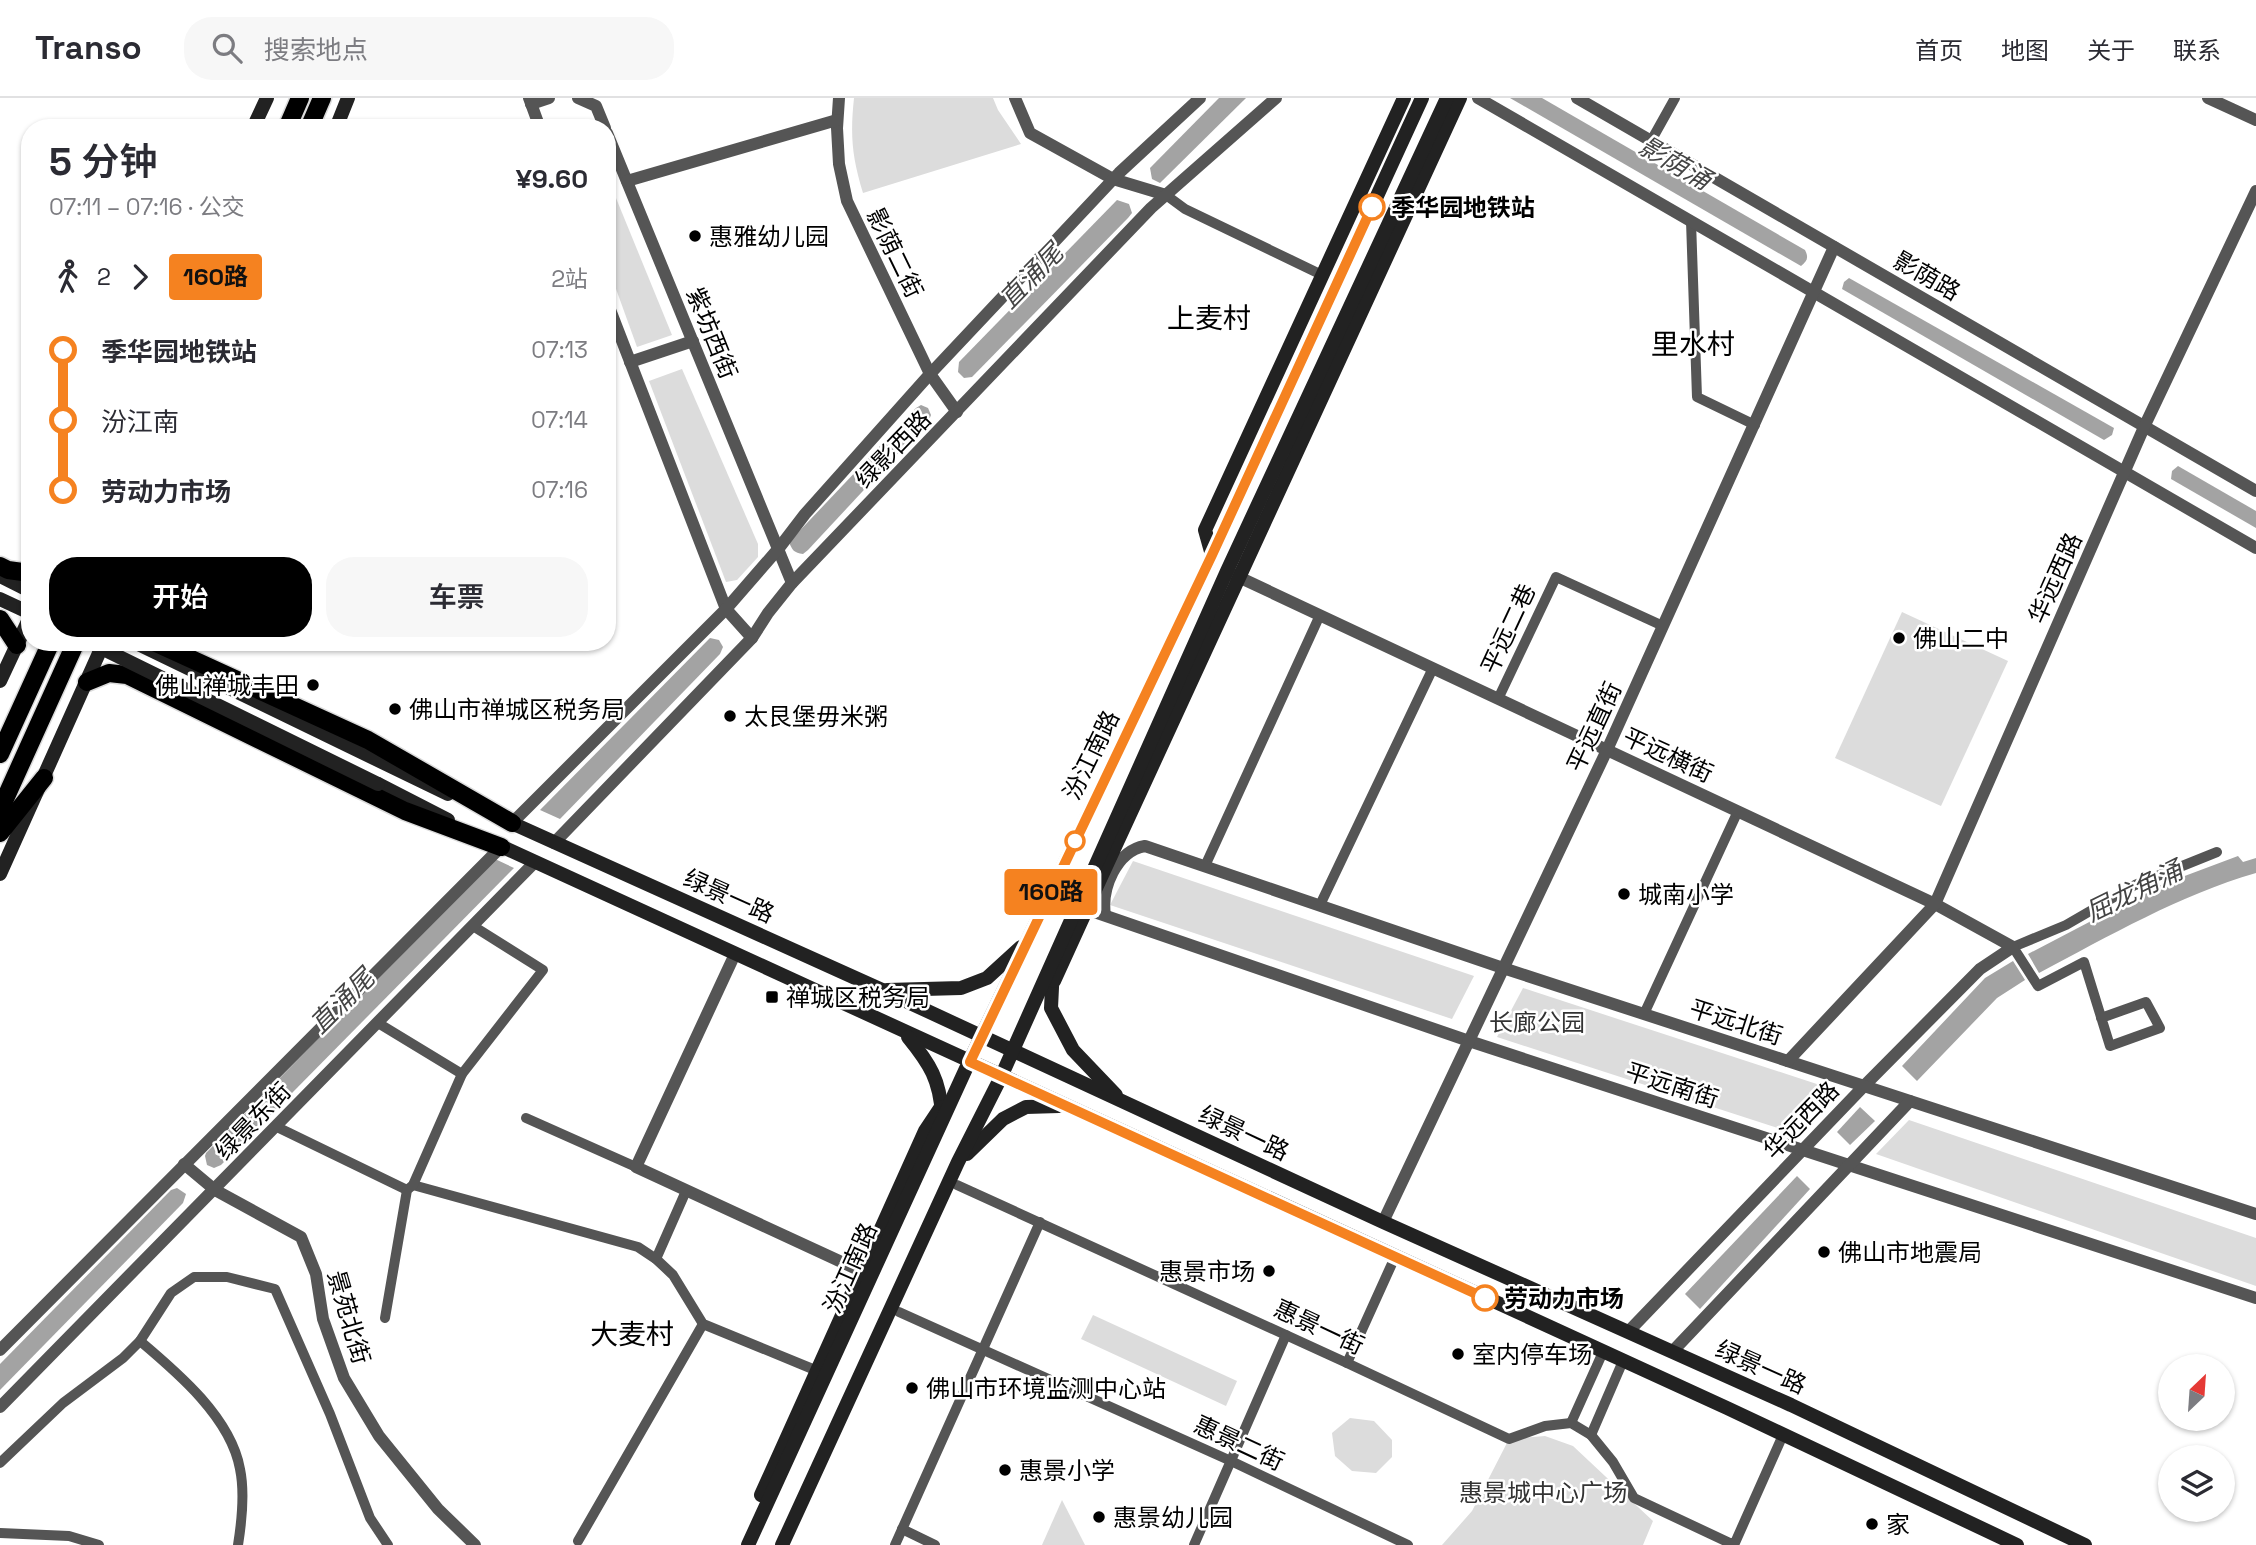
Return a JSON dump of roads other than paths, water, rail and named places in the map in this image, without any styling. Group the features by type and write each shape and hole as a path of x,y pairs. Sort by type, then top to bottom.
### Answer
{"highway":[{"path":"291,119 300,98"},
{"path":"313,119 322,98"},
{"path":"0,566 21,572"},
{"path":"0,619 17,645"},
{"path":"0,754 47,651"},
{"path":"0,810 72,651"},
{"path":"174,651 368,740 512,823"},
{"path":"87,682 109,673 127,675 405,811 501,847"},
{"path":"0,833 44,778"}],"main road":[{"path":"257,119 267,98"},
{"path":"339,119 348,98"},
{"path":"1212,555 1205,530 1404,98"},
{"name":"汾江南路","path":"748,1545 822,1373 942,1114 970,1062 1212,555 1422,98"},
{"name":"汾江南路","path":"958,1162 1001,1077 1054,956 1082,908 1363,294 1447,98"},
{"path":"1363,294 1460,98"},
{"path":"1322,275 1338,282"},
{"path":"1220,498 1235,505"},
{"path":"1051,989 1082,908 1096,888 1120,837 1234,574"},
{"path":"0,576 21,586"},
{"path":"0,599 21,610"},
{"path":"0,681 21,636"},
{"path":"0,874 100,651"},
{"name":"绿景一路","path":"107,651 501,847 1623,1361 2017,1545"},
{"name":"绿景一路","path":"152,651 383,765 882,990 1383,1222 1791,1405 2085,1545"},
{"path":"882,990 961,988 987,978 1027,942"},
{"path":"1054,956 1051,1007 1073,1050 1122,1102"},
{"path":"738,1545 822,1373 862,1271 925,1130 942,1114 940,1090 929,1062 905,1033"},
{"path":"793,1545 958,1162 1003,1119 1026,1107 1064,1106"},
{"path":"782,1545 865,1375 899,1312 974,1147"}],"street":[{"path":"537,119 530,101 549,98"},
{"path":"578,98 596,106 601,119"},
{"name":"影荫二街","path":"839,98 839,164 847,201 930,374 957,412"},
{"path":"1015,98 1030,133 1113,179 1166,195 1185,209 1322,275"},
{"name":"绿影西路","path":"512,823 726,609 805,514 930,374 1113,179 1200,98"},
{"name":"绿影西路","path":"555,842 752,638 792,583 1166,195 1276,98"},
{"path":"1478,98 1691,221 1817,288 2256,548"},
{"name":"影荫路","path":"1577,98 1833,251 2145,425 2256,491"},
{"path":"1651,141 1675,98"},
{"path":"2208,98 2256,120"},
{"path":"627,181 837,120"},
{"name":"紫坊西街","path":"616,155 792,583"},
{"name":"华远西路","path":"1788,1062 1935,904 2145,425 2256,191"},
{"path":"1691,221 1697,397 1755,425"},
{"name":"平远直街","path":"1383,1222 1607,750 1833,251"},
{"path":"616,325 726,609 752,638"},
{"path":"630,362 693,341"},
{"name":"平远横街","path":"1234,574 1935,904 2013,947"},
{"name":"平远二巷","path":"1498,699 1556,577 1663,626"},
{"path":"1205,866 1320,615"},
{"path":"1320,905 1433,668"},
{"path":"1644,1014 1738,811"},
{"name":"平远北街","path":"1120,837 1503,968 2256,1214"},
{"path":"1105,915 1105,891 1119,862 1135,848 1145,846"},
{"name":"绿景东街","path":"0,1350 501,847"},
{"path":"2101,1018 2146,1002 2160,1028 2110,1046 2101,1018 2084,962 2038,986 2013,947 2066,925 2135,885 2217,852"},
{"name":"绿景东街","path":"0,1408 535,862"},
{"name":"平远南街","path":"1082,908 1469,1041 2256,1298"},
{"path":"385,1318 410,1188 462,1074 543,970 473,926"},
{"name":"华远西路","path":"1628,1332 1980,969 2013,947"},
{"path":"636,1167 735,954"},
{"path":"378,1023 462,1074"},
{"path":"1672,1352 1910,1101"},
{"path":"526,1118 862,1271"},
{"path":"277,1127 410,1188 638,1247 656,1259 673,1276 703,1324 822,1373"},
{"name":"景苑北街","path":"184,1164 215,1190 301,1237 316,1274 323,1319 344,1378 379,1436 438,1509 475,1545"},
{"name":"惠景一街","path":"957,1185 1509,1439 1545,1426 1572,1423"},
{"path":"656,1259 686,1191"},
{"path":"895,1545 1040,1222"},
{"path":"1347,1363 1395,1257"},
{"path":"0,1463 63,1403 124,1359 140,1341 172,1293 194,1277 227,1277 275,1289 330,1414 370,1518 388,1545"},
{"name":"惠景二街","path":"899,1312 1231,1461 1408,1545"},
{"path":"578,1541 703,1324"},
{"path":"1198,1544 1286,1335"},
{"path":"140,1341 194,1390 224,1429 240,1468 243,1518 239,1545"},
{"path":"1603,1352 1572,1423 1591,1435 1613,1462 1634,1498 1734,1545 1783,1435"},
{"path":"1591,1435 1623,1361"},
{"path":"902,1529 935,1545"},
{"path":"0,1533 69,1536 99,1545"}],"place":[{"name":"季华园地铁站","path":"1372,207"},
{"name":"惠雅幼儿园","path":"695,236"},
{"name":"佛山二中","path":"1899,638"},
{"name":"佛山禅城丰田","path":"313,685"},
{"name":"佛山市禅城区税务局","path":"395,709"},
{"name":"太艮堡毋米粥","path":"730,716"},
{"name":"城南小学","path":"1624,894"},
{"name":"禅城区税务局","path":"772,997"},
{"name":"佛山市地震局","path":"1824,1252"},
{"name":"惠景市场","path":"1269,1271"},
{"name":"劳动力市场","path":"1485,1298"},
{"name":"室内停车场","path":"1458,1354"},
{"name":"佛山市环境监测中心站","path":"912,1388"},
{"name":"惠景小学","path":"1005,1470"},
{"name":"惠景幼儿园","path":"1099,1517"},
{"name":"家","path":"1872,1524"}],"district":[{"name":"上麦村","path":"1209,318"},
{"name":"里水村","path":"1693,344"},
{"name":"大麦村","path":"632,1334"}],"water label":[{"name":"影荫涌","path":"1675,163"},
{"name":"直涌尾","path":"1031,276"},
{"name":"屈龙角涌","path":"2134,891"},
{"name":"直涌尾","path":"342,1001"}],"park label":[{"name":"长廊公园","path":"1537,1022"},
{"name":"惠景城中心广场","path":"1543,1492"}]}
